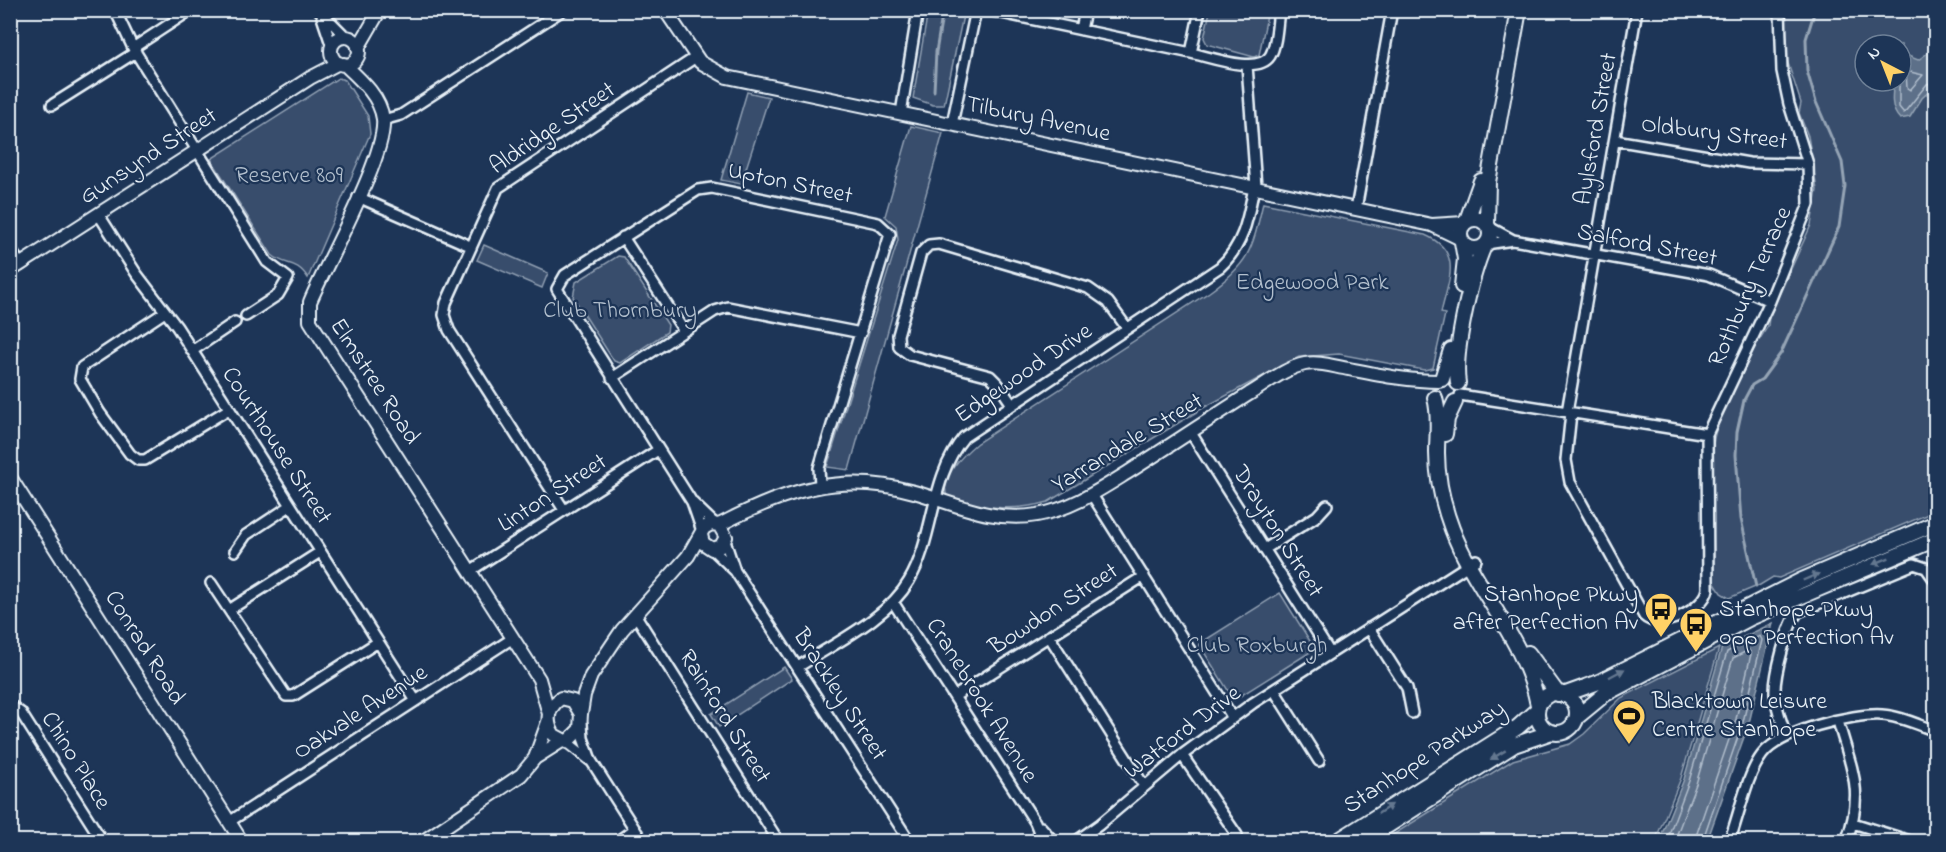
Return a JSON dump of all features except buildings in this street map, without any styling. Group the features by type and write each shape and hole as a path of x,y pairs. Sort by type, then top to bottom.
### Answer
{"main road":[{"path":"1511,10 1479,192 1460,230 1465,272 1448,364 1441,380 1434,387 1439,417 1437,465 1452,527 1531,658 1560,694 1575,706 1577,717"},
{"path":"1519,10 1487,194 1490,236 1473,273 1457,366 1458,394 1447,419 1446,468 1456,516 1472,562 1532,678 1542,726 1552,732 1568,729 1577,717 1613,690 1750,618 1935,539"},
{"path":"1466,222 1480,219 1488,225"},
{"path":"1461,241 1470,248 1485,245"},
{"path":"1441,380 1449,378 1458,394"},
{"path":"1435,396 1444,405 1458,394"},
{"path":"1538,708 1546,697 1599,682 1800,581 1935,524"},
{"name":"Stanhope Parkway","path":"1336,842 1518,727 1538,708"},
{"name":"Stanhope Parkway","path":"1362,842 1514,745 1552,732"}],"street":[{"path":"115,10 134,50 267,262 288,278 278,295 246,316"},
{"path":"52,105 191,10"},
{"path":"320,13 348,37 358,52 367,86 378,105 383,120 401,115 563,10"},
{"name":"Tilbury Avenue","path":"665,10 696,57 706,66 727,77 1432,225 1466,222"},
{"path":"901,113 918,10"},
{"path":"952,124 976,10"},
{"path":"987,10 1247,65 1258,65 1269,58 1279,10"},
{"path":"1081,30 1085,10"},
{"path":"1191,53 1200,10"},
{"path":"1356,209 1392,10"},
{"name":"Aylsford Street","path":"1637,10 1569,412 1566,460 1570,482 1644,616 1653,622 1664,622 1690,610 1704,601 1707,595 1707,434"},
{"name":"Rothbury Terrace","path":"1707,434 1770,301 1809,204 1808,164 1784,85 1780,10"},
{"path":"320,13 333,58 367,86"},
{"path":"332,49 339,38 348,37 376,16"},
{"path":"341,64 351,63 376,16"},
{"name":"Gunsynd Street","path":"310,78 332,49"},
{"name":"Aldridge Street","path":"564,510 446,325 446,303 493,195 501,184 696,57"},
{"name":"Gunsynd Street","path":"16,268 310,78 341,64"},
{"name":"Edgewood Drive","path":"798,667 875,617 893,602 913,574 935,500 959,442 975,426 1227,261 1244,234 1255,187 1247,65"},
{"name":"Elmstree Road","path":"383,120 379,148 310,302 310,321 316,334 539,679 563,698"},
{"name":"Oldbury Street","path":"1615,140 1749,163 1808,164"},
{"name":"Upton Street","path":"717,525 692,502 557,289 565,275 693,192 707,188 878,223 887,229 890,240 819,468 820,485"},
{"path":"358,197 470,246"},
{"name":"Courthouse Street","path":"99,215 129,264 192,351 416,701"},
{"name":"Tilbury Avenue","path":"1432,225 1461,241"},
{"name":"Salford Street","path":"1488,225 1513,240 1709,275 1770,301"},
{"path":"623,237 684,331"},
{"name":"Salford Street","path":"1485,245 1513,240"},
{"path":"1011,404 990,376 910,355 899,347 898,335 921,253 929,245 939,244 1088,288 1108,302 1127,328"},
{"path":"10,249 16,268"},
{"path":"612,378 715,312 728,307 861,333"},
{"path":"165,312 82,367 80,379 100,413 130,454 138,460 146,460 229,410"},
{"path":"192,351 235,322"},
{"name":"Yarrandale Street","path":"717,525 778,497 820,485 870,484 898,488 982,514 1023,517 1064,508 1092,495 1249,394 1302,365 1318,363 1413,381 1441,380"},
{"name":"Yarrandale Street","path":"1413,381 1435,396"},
{"path":"1458,394 1707,434"},
{"name":"Drayton Street","path":"1191,433 1330,653"},
{"name":"Linton Street","path":"470,571 658,450"},
{"name":"Conrad Road","path":"10,477 242,842"},
{"path":"1092,495 1233,718"},
{"name":"Upton Street","path":"692,502 702,533"},
{"path":"1265,549 1317,516 1327,505"},
{"path":"235,551 246,535 290,506"},
{"name":"Yarrandale Street","path":"725,539 750,510"},
{"path":"535,758 576,735 584,695 591,676 635,614 676,570 702,533 708,526 717,525 725,539 718,548 710,549 676,570"},
{"path":"702,533 703,543 710,549"},
{"name":"Brackley Street","path":"725,539 735,571"},
{"name":"Brackley Street","path":"710,549 735,571 910,842"},
{"path":"229,610 320,552"},
{"name":"Watford Drive","path":"1075,842 1099,825 1182,755 1233,718 1472,562"},
{"path":"1786,736 1777,705 1776,684 1794,617 1805,607 1909,565 1923,565 1935,582"},
{"name":"Bowdon Street","path":"955,696 1143,576"},
{"path":"211,583 284,694 289,697 378,642"},
{"name":"Cranebrook Avenue","path":"893,602 1035,822 1043,842"},
{"name":"Rainford Street","path":"635,614 779,842"},
{"path":"1369,628 1407,688 1412,713"},
{"path":"1049,636 1144,786"},
{"name":"Oakvale Avenue","path":"229,822 513,638"},
{"path":"422,842 507,787 521,775 535,758 548,718 563,698 591,676"},
{"name":"Elmstree Road","path":"539,679 548,718"},
{"path":"1274,690 1319,761"},
{"path":"563,698 573,701 581,718 583,738 592,762 643,842"},
{"name":"Chino Place","path":"10,705 21,713 103,842"},
{"path":"1729,842 1759,760 1770,746 1786,736 1859,716 1882,715 1935,731"},
{"path":"548,718 554,735 592,762"},
{"path":"1838,721 1856,787 1857,804 1846,842"},
{"path":"1182,755 1233,838"},
{"name":"Cranebrook Avenue","path":"1035,822 1054,842"},
{"path":"1853,823 1913,842"},
{"name":"Watford Drive","path":"1086,842 1099,825"},
{"path":"616,842 635,830"}],"green space":[{"path":"928,11 964,11 944,105 933,105 913,98"},
{"path":"1210,11 1268,11 1259,55 1254,57 1207,44 1204,38"},
{"path":"1786,11 1935,11 1935,48 1932,50 1936,67 1935,511 1779,578 1773,577 1729,598 1721,593 1714,582 1710,472 1714,438 1737,381 1768,326 1769,317 1811,225 1817,190 1808,136 1799,113 1801,103 1785,54"},
{"name":"Reserve 809","path":"338,78 345,80 368,116 370,134 308,278 299,268 272,255 211,159"},
{"path":"747,92 769,97 741,184 721,180"},
{"path":"911,126 943,133 849,470 827,467 898,240 896,226 885,216"},
{"name":"Edgewood Park","path":"1263,203 1425,235 1437,242 1445,250 1450,268 1441,313 1445,314 1433,368 1424,370 1339,354 1299,357 1203,408 1048,502 1024,507 998,508 971,505 948,498 946,483 949,475 959,460 977,443 1222,283 1247,255 1256,233"},
{"path":"484,245 548,273 542,288 477,260"},
{"name":"Club Thornbury","path":"618,256 624,257 668,325 667,332 620,363 614,361 573,297 576,282"},
{"name":"Club Roxburgh","path":"1280,593 1315,649 1234,700 1199,644"},
{"name":"Blacktown Leisure Centre Stanhope","path":"1719,648 1681,778 1655,841 1383,841 1513,760 1570,744 1584,734 1621,698"},
{"path":"784,667 792,679 719,727 711,714"}],"water":[{"path":"1935,48 1935,86 1922,98 1910,117 1900,119 1893,106 1892,93 1913,93 1913,58 1918,60"},
{"path":"1773,623 1749,723 1707,841 1659,841 1684,779 1722,647"}],"waterway":[{"path":"934,91 936,52 943,10"},
{"path":"1756,587 1741,519 1736,455 1737,432 1744,400 1752,385 1762,379 1781,353 1839,227 1845,186 1842,162 1816,102 1807,71 1806,39 1815,10"}],"place":[{"name":"Stanhope Pkwy after Perfection Av","path":"1661,638"},
{"name":"Stanhope Pkwy opp Perfection Av","path":"1696,653"},
{"name":"Blacktown Leisure Centre Stanhope","path":"1629,745"}]}
